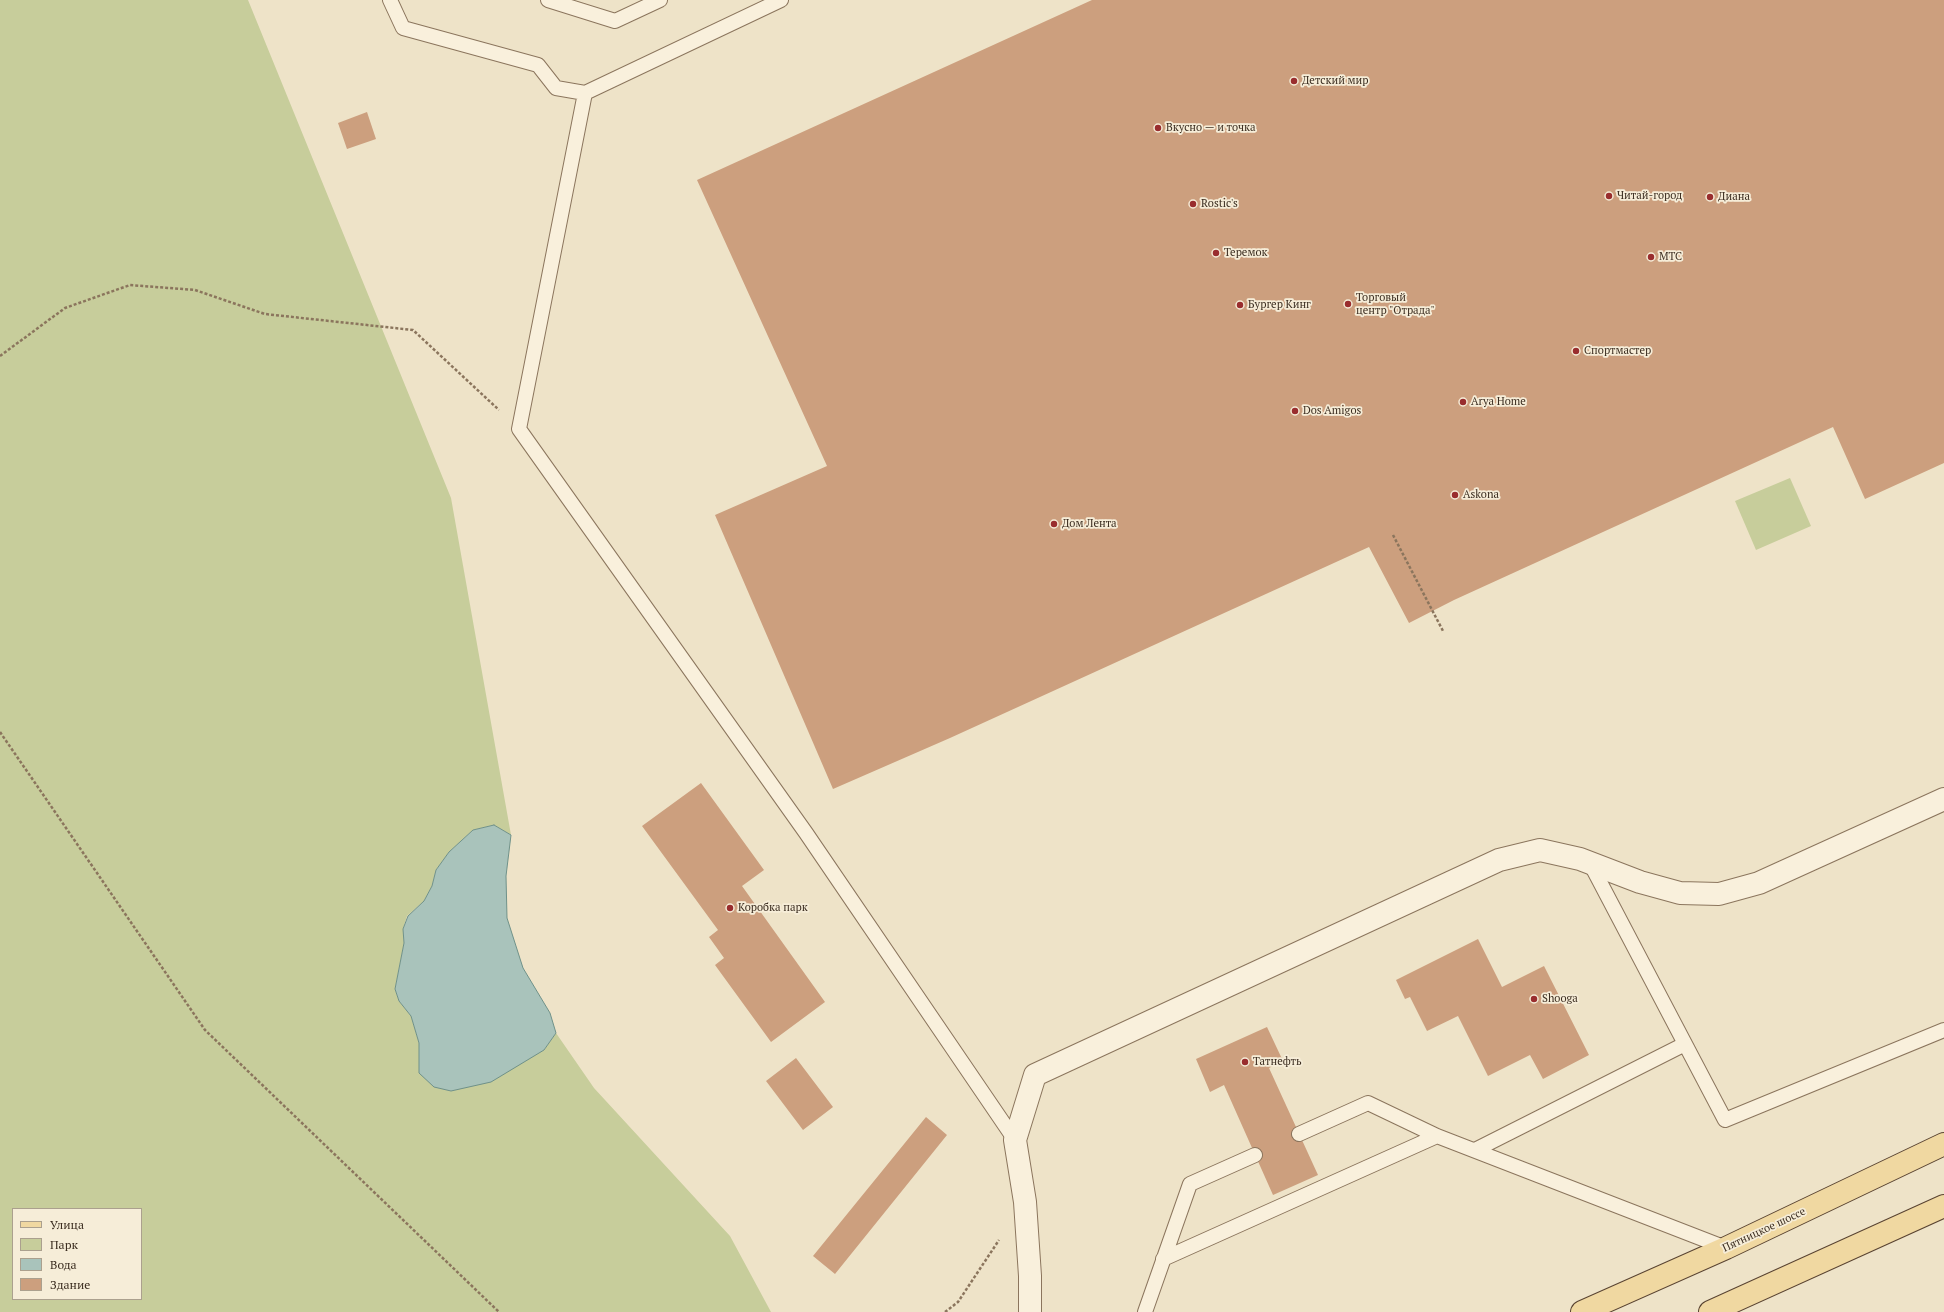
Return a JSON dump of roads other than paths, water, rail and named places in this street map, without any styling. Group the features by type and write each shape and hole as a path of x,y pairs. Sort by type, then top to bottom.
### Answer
{"main road":[{"name":"Пятницкое шоссе","path":"1582,1312 1726,1248 1944,1144"},
{"path":"1710,1312 1944,1206"}],"street":[{"path":"1030,1312 1030,1276 1024,1202 1016,1140 1035,1075 1499,860 1540,850 1590,863 1640,882 1680,893 1719,894 1759,883 1944,798"}],"lane":[{"path":"390,0 402,28 538,65 556,88 585,93 781,0"},
{"path":"548,0 615,21 660,0"},
{"path":"585,93 520,429 806,833 1016,1140"},
{"path":"1590,863 1725,1120 1944,1030"},
{"path":"1475,1150 1685,1044"},
{"path":"1299,1134 1368,1103 1437,1136 1726,1248"},
{"path":"1163,1259 1437,1136"},
{"path":"1144,1312 1190,1184 1255,1154"}],"water":[{"path":"494,825 511,835 506,876 507,918 523,968 550,1013 556,1033 544,1050 491,1082 451,1091 434,1087 419,1073 419,1043 411,1016 399,1001 395,989 404,943 403,929 408,916 424,901 432,886 436,870 449,852 473,830"}],"place":[{"name":"Детский мир","path":"1294,81"},
{"name":"Вкусно — и точка","path":"1158,128"},
{"name":"Читай-город","path":"1609,196"},
{"name":"Диана","path":"1710,197"},
{"name":"Rostic's","path":"1193,204"},
{"name":"Теремок","path":"1216,253"},
{"name":"МТС","path":"1651,257"},
{"name":"Торговый центр \"Отрада\"","path":"1348,304"},
{"name":"Бургер Кинг","path":"1240,305"},
{"name":"Спортмастер","path":"1576,351"},
{"name":"Arya Home","path":"1463,402"},
{"name":"Dos Amigos","path":"1295,411"},
{"name":"Askona","path":"1455,495"},
{"name":"Дом Лента","path":"1054,524"},
{"name":"Коробка парк","path":"730,908"},
{"name":"Shooga","path":"1534,999"},
{"name":"Татнефть","path":"1245,1062"}]}
